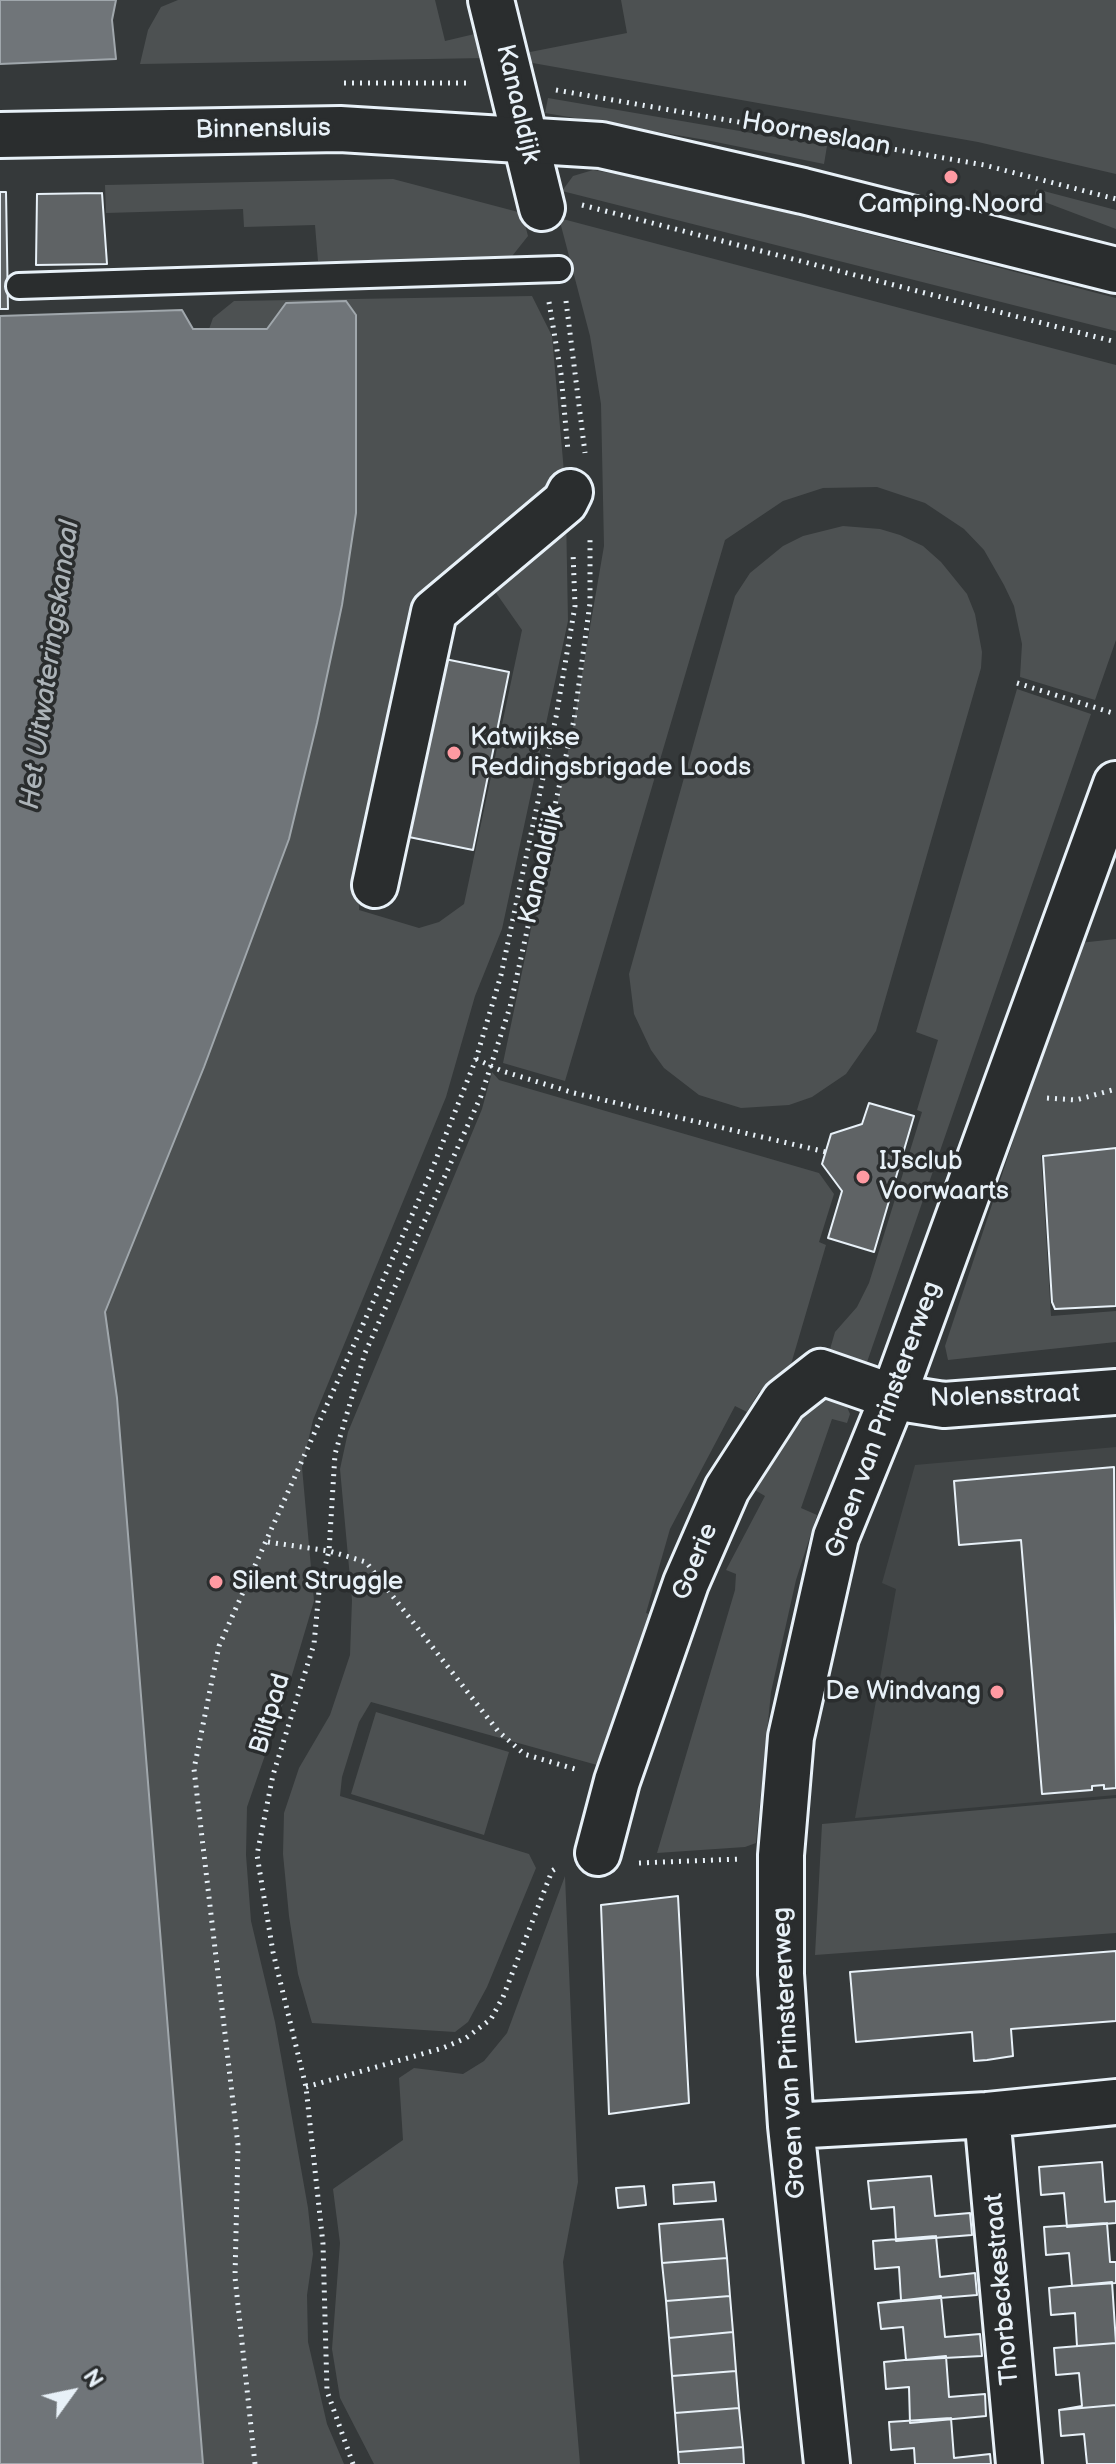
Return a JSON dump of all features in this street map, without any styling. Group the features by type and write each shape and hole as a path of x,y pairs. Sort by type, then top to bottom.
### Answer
{"street":[{"name":"Kanaaldijk","path":"491,0 514,84 540,202"},
{"name":"Binnensluis","path":"0,135 340,129 525,141"},
{"name":"Hoorneslaan","path":"525,141 601,145 803,191 1116,270"},
{"path":"375,885 434,612 565,502 582,495"},
{"name":"Groen van Prinstererweg","path":"827,2464 791,2126 781,1974 781,1855 791,1737 836,1537 893,1397 1116,784"},
{"name":"Goerie","path":"598,1853 617,1781 686,1583 721,1503 784,1401 821,1372 893,1397"},
{"name":"Nolensstraat","path":"893,1397 944,1405 1116,1392"},
{"path":"791,2126 987,2115 1116,2102"},
{"name":"Thorbeckestraat","path":"987,2115 1019,2464"}],"lane":[{"path":"19,286 551,269"}],"path":[{"name":"Hoorneslaan","path":"514,84 984,165 1116,199"},
{"path":"540,202 1116,342"},
{"name":"Kanaaldijk","path":"255,2464 235,2277 238,2145 194,1769 219,1646 429,1177 476,1059 501,975 556,717 575,606 582,495 561,374 551,269"},
{"name":"Kanaaldijk","path":"365,1353 481,1096 510,1007 574,720 590,603 575,356 551,269"},
{"path":"1017,683 1116,714"},
{"path":"476,1059 574,1093 826,1152"},
{"path":"1002,1096 1076,1100 1116,1089"},
{"name":"Biltpad","path":"353,2464 327,2391 323,2244 306,2087 273,1952 257,1855 273,1775 314,1644 319,1591 329,1551 335,1454 365,1353"},
{"path":"268,1542 329,1551 366,1562 498,1731 524,1754 617,1781"},
{"path":"306,2087 443,2048 466,2038 491,2019 503,1997 552,1871 578,1856 598,1853 621,1863 781,1855"}],"shaded area":[{"path":"178,0 435,0 445,41 483,32 486,58 140,64 148,30 161,7"},
{"path":"621,0 1116,0 1116,174 978,142 527,62 530,52 627,33"},
{"path":"548,98 827,146 824,164 545,113"},
{"path":"593,170 683,186 1116,298 1116,331 562,191 573,176"},
{"path":"393,179 522,213 528,236 509,260 318,261 315,225 244,227 243,209 106,213 105,185"},
{"path":"1036,189 1116,210 1116,229 1034,198"},
{"path":"559,218 1116,365 1116,640 1095,700 1020,677 1022,644 1014,606 1004,585 984,550 964,529 925,503 877,487 823,488 783,501 725,540 565,1081 503,1063 572,732 604,546 601,404 590,336"},
{"path":"532,296 552,336 564,472 421,598 360,853 359,910 419,928 439,922 464,904 522,630 487,580 566,512 568,621 502,929 475,996 446,1097 313,1420 302,1467 314,1601 286,1695 247,1807 246,1855 251,1921 275,2022 308,2208 313,2254 307,2295 308,2342 327,2424 344,2464 203,2464 117,1398 105,1312 204,1067 289,839 342,605 356,315 345,301 286,303 267,329 209,329 213,318 234,301"},
{"path":"843,526 880,529 900,535 923,546 941,562 967,594 975,614 982,652 981,668 876,1031 846,1074 812,1097 789,1105 741,1108 699,1095 664,1068 651,1050 634,1014 629,974 735,596 750,573 783,546 803,536"},
{"path":"1017,689 1091,714 866,1365 828,1356 835,1332 857,1307 869,1283 922,1112 917,1110 938,1040 916,1032"},
{"path":"1116,939 1116,1148 1041,1155 1051,1316 1116,1311 1116,1342 948,1360 945,1346 1079,943"},
{"path":"492,1072 499,1080 819,1173 834,1194 819,1242 826,1245 789,1371 759,1392 747,1412 735,1406 670,1529 646,1613 659,1617 615,1770 371,1702 359,1722 342,1777 340,1796 529,1854 536,1868 487,1987 468,2022 455,2032 312,2023 298,1974 289,1916 283,1854 284,1813 299,1768 330,1715 350,1655 352,1600 340,1469 348,1432 482,1109"},
{"path":"833,1400 847,1407 850,1414 847,1423 832,1419 801,1508 817,1515 796,1580 771,1692 756,1843 745,1847 657,1853 735,1590 736,1574 726,1570 765,1496 753,1489 793,1416 821,1401"},
{"name":"De Windvang","path":"1116,1447 1116,1795 855,1818 896,1589 882,1583 915,1465"},
{"path":"376,1712 509,1752 484,1835 351,1794"},
{"path":"1116,1798 1116,1933 815,1955 822,1824"},
{"path":"565,1876 578,2182 563,2262 580,2464 374,2464 340,2398 332,2349 340,2243 333,2189 403,2140 399,2078 414,2068 463,2074 484,2061 507,2033"}],"water":[{"path":"0,0 116,0 112,20 116,59 0,64"},
{"name":"Het Uitwateringskanaal","path":"346,301 356,315 356,513 342,605 317,723 289,839 204,1067 105,1312 117,1398 203,2464 0,2464 0,316 182,310 193,329 267,329 286,303"}],"building":[{"path":"0,192 6,192 8,309 0,309"},
{"path":"102,193 107,264 36,265 37,194"},
{"name":"Katwijkse Reddingsbrigade Loods","path":"435,657 509,672 473,850 399,835"},
{"name":"IJsclub Voorwaarts","path":"869,1103 914,1116 874,1252 828,1238 842,1191 822,1164 831,1134 862,1124"},
{"path":"1116,1148 1116,1306 1055,1309 1052,1302 1043,1156"},
{"path":"1114,1467 1116,1788 1104,1789 1104,1785 1092,1786 1092,1790 1042,1794 1021,1540 959,1545 954,1481"},
{"path":"678,1896 689,2103 609,2114 601,1905"},
{"path":"1116,1951 1116,2021 1011,2029 1013,2056 987,2060 974,2061 972,2032 856,2042 850,1972"},
{"path":"1102,2162 1105,2202 1116,2201 1116,2223 1067,2227 1064,2193 1041,2195 1039,2167"},
{"path":"931,2176 935,2216 970,2213 972,2235 896,2241 894,2207 871,2209 868,2181"},
{"path":"714,2182 716,2201 674,2204 673,2185"},
{"path":"644,2186 646,2205 618,2208 616,2188"},
{"path":"723,2219 727,2258 662,2263 659,2224"},
{"path":"1107,2223 1110,2262 1116,2262 1116,2283 1072,2286 1069,2253 1046,2255 1044,2227"},
{"path":"936,2236 940,2277 975,2273 977,2295 878,2303 901,2300 899,2267 875,2269 873,2241"},
{"path":"727,2258 730,2296 666,2301 662,2263"},
{"path":"1112,2282 1116,2343 1077,2346 1075,2313 1051,2315 1049,2288"},
{"path":"730,2296 733,2332 669,2338 666,2301"},
{"path":"941,2296 945,2337 980,2334 982,2356 906,2360 903,2327 881,2329 878,2303"},
{"path":"733,2332 736,2371 672,2376 669,2338"},
{"path":"1116,2343 1116,2405 1059,2410 1082,2406 1079,2373 1056,2375 1054,2348"},
{"path":"946,2356 949,2397 985,2394 986,2416 910,2423 909,2387 886,2389 884,2362"},
{"path":"736,2371 739,2408 675,2413 672,2376"},
{"path":"1116,2405 1116,2464 1087,2464 1084,2434 1061,2436 1059,2410"},
{"path":"739,2408 743,2447 678,2452 675,2413"},
{"path":"951,2418 954,2458 990,2454 991,2464 915,2464 914,2448 891,2450 889,2422"},
{"path":"743,2447 744,2464 679,2464 678,2452"}],"place":[{"name":"Camping Noord","path":"951,177"},
{"name":"Katwijkse Reddingsbrigade Loods","path":"454,753"},
{"name":"IJsclub Voorwaarts","path":"863,1177"},
{"name":"Silent Struggle","path":"216,1582"},
{"name":"De Windvang","path":"997,1692"}]}
